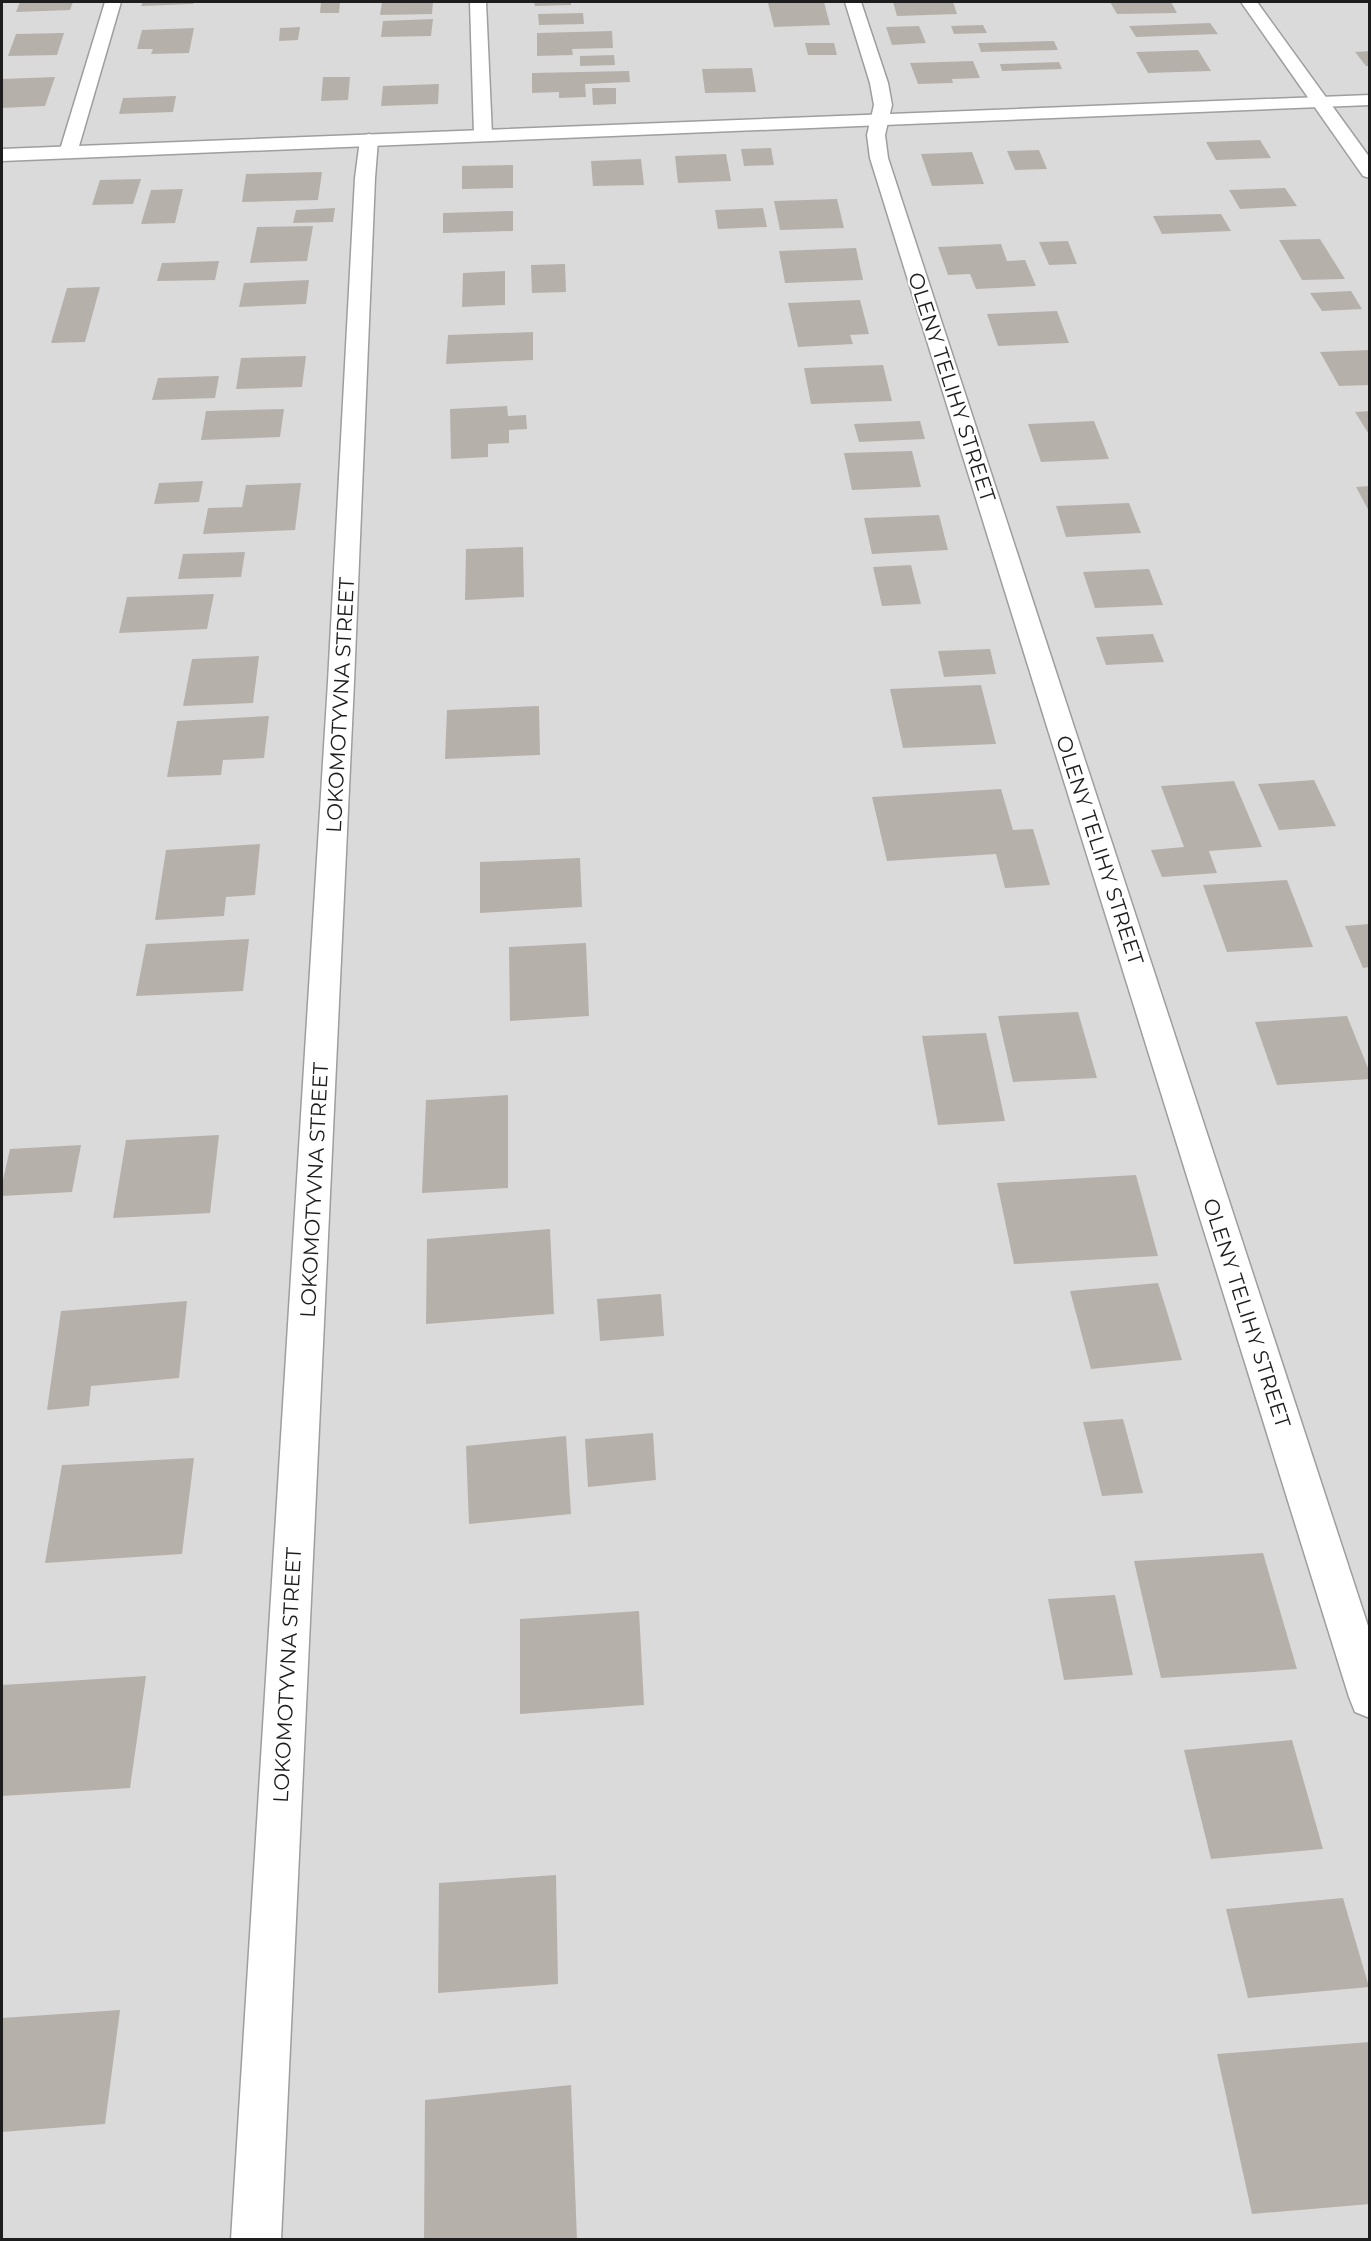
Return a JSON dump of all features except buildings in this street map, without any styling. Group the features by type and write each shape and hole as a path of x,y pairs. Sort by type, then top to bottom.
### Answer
{"street":[{"path":"68,153 113,2"},
{"path":"478,2 483,135"},
{"name":"OLENY TELIHY STREET","path":"853,2 879,83 883,105 882,119 876,135 879,158 1370,1697"},
{"path":"1249,2 1370,172"},
{"path":"2,155 1370,100"},
{"name":"LOKOMOTYVNA STREET","path":"256,2240 342,682 365,178 369,140"}],"shaded area":[{"path":"2,2 1369,2 1369,2239 2,2239"}]}
